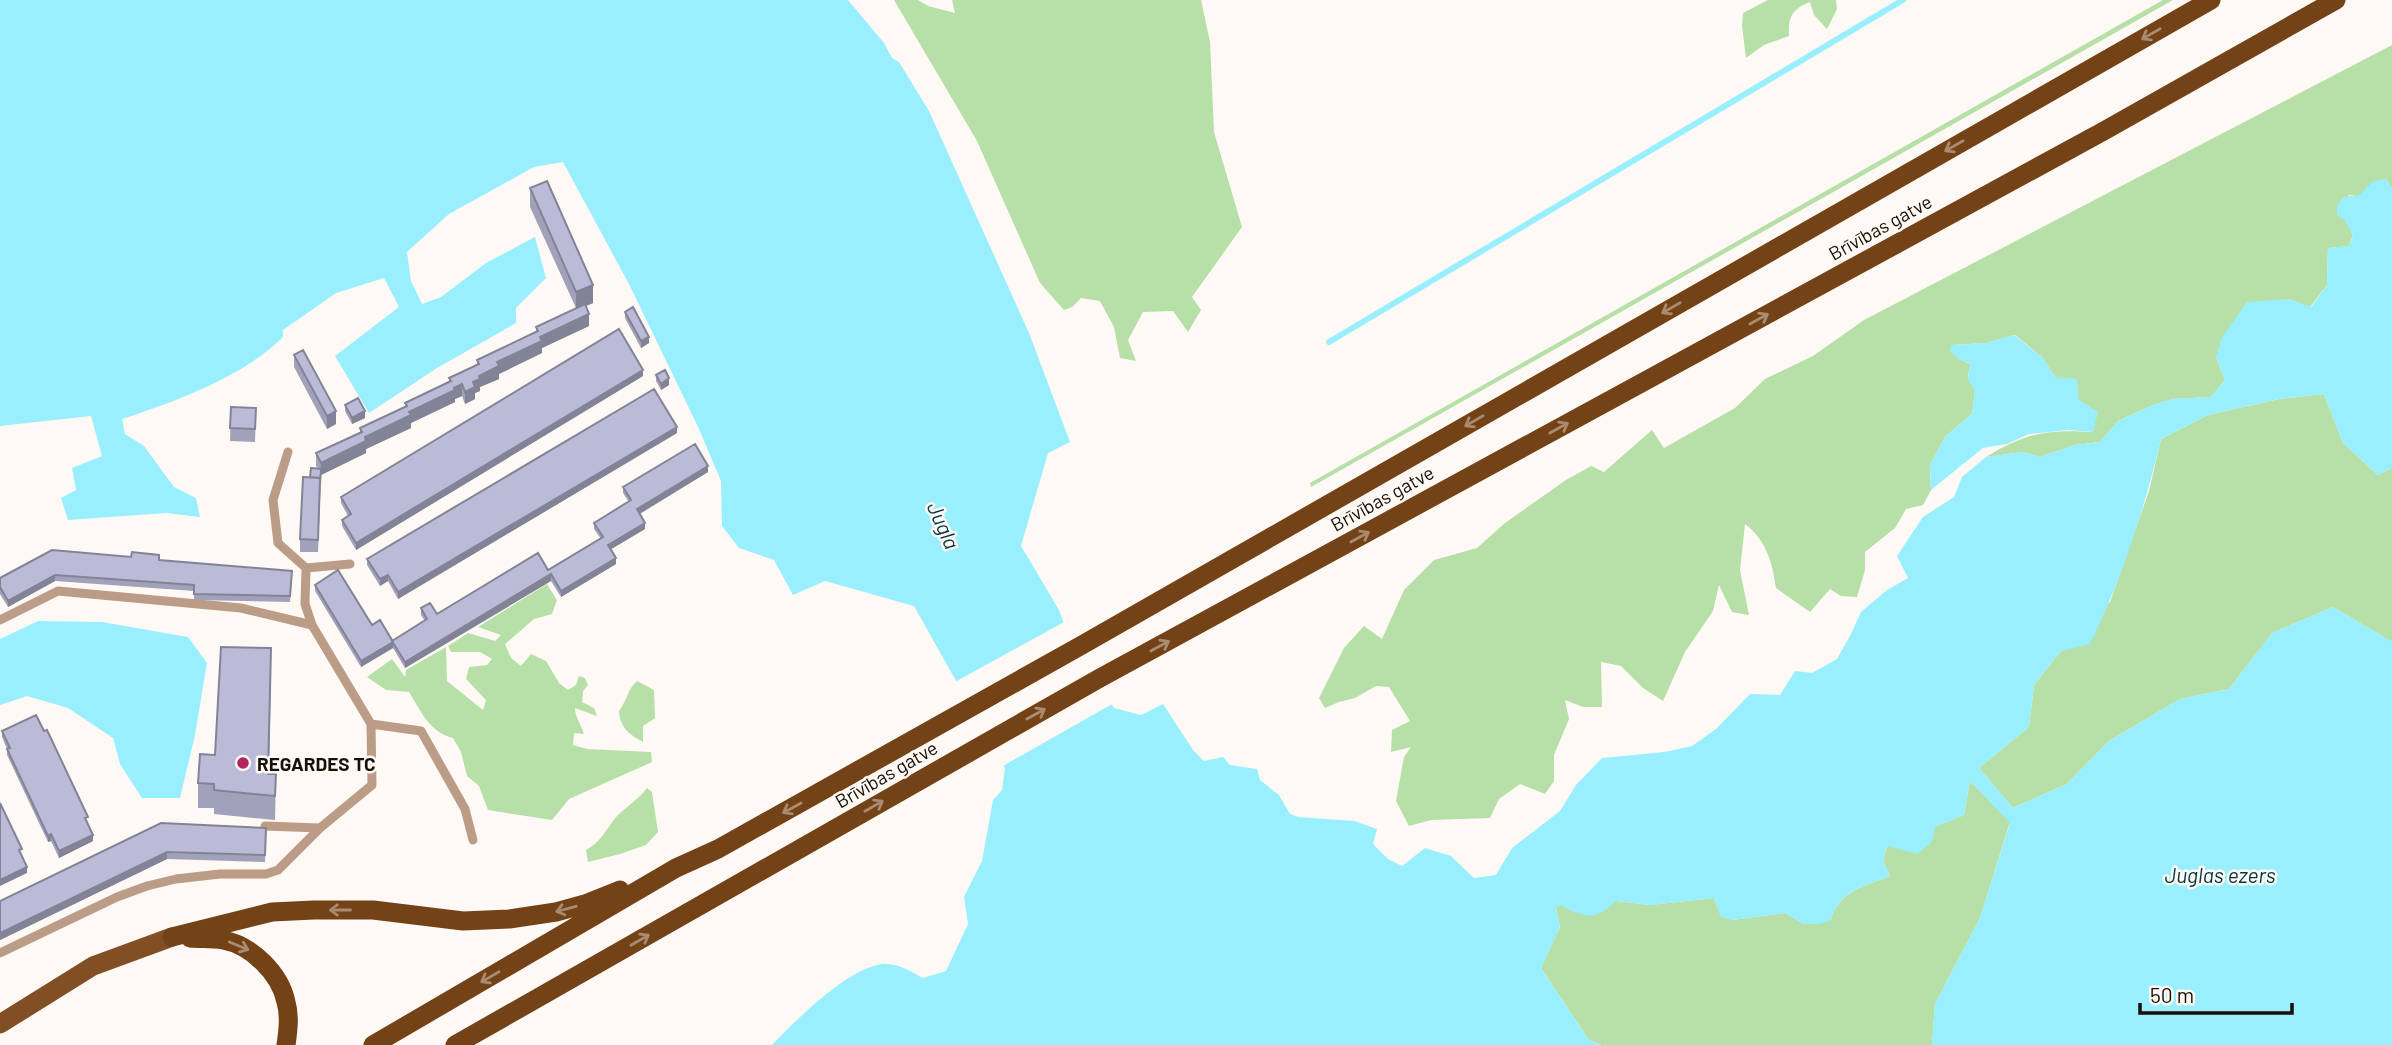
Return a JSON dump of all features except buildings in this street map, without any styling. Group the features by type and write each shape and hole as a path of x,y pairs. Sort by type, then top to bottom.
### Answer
{"highway":[{"name":"Brīvības gatve","path":"373,1045 676,868 718,849 959,715 2211,0"},
{"name":"Brīvības gatve","path":"455,1045 1100,678 2102,132 2336,0"},
{"path":"172,937 272,912 373,910 463,921 509,919 556,912 585,904 676,868"},
{"path":"172,937 224,940 250,951 272,972 286,1000 286,1045"},
{"path":"470,1045 496,1023"}],"main road":[{"path":"0,1024 93,966 172,937"}],"lane":[{"path":"288,452 273,500 278,543 306,568 350,564"},
{"path":"0,953 117,897 147,886 187,878 220,874 266,874 278,870 320,828 372,785 371,724 312,625 305,604 306,568"},
{"path":"0,620 58,591 241,608 312,625"},
{"path":"371,724 421,731 465,808 473,840"},
{"path":"265,826 320,828"}],"green space":[{"path":"894,0 918,0 928,6 955,13 952,0 1201,0 1210,42 1214,132 1242,227 1192,297 1201,310 1188,332 1173,311 1143,312 1128,340 1136,361 1120,358 1114,327 1100,301 1081,298 1072,307 1064,310 1040,283 977,141"},
{"path":"1768,0 1836,0 1837,9 1827,29 1814,15 1810,2 1804,5 1792,14 1789,36 1764,45 1746,58 1743,13"},
{"path":"2163,0 2173,0 1311,487 1310,483"},
{"path":"2392,45 2392,188 2386,179 2358,196 2349,195 2345,220 2353,235 2349,246 2328,248 2327,285 2310,307 2289,299 2216,357 2225,380 2211,397 2173,399 2153,405 2118,421 2100,442 2075,445 2040,457 2023,452 1986,457 2037,434 2092,432 2079,400 2055,377 2043,358 2015,335 1986,343 1951,345 1959,359 1970,364 1968,378 1975,391 1972,414 1945,437 1930,465 1931,490 1923,505 1906,509 1895,528 1865,552 1865,570 1857,597 1841,596 1830,589 1810,612 1776,588 1767,553 1759,538 1745,524 1740,570 1749,615 1732,612 1719,585 1713,611 1685,652 1663,701 1643,688 1621,666 1601,662 1602,707 1583,707 1565,700 1569,719 1554,755 1554,781 1545,794 1520,784 1499,799 1490,818 1431,820 1409,826 1396,801 1404,757 1411,747 1391,752 1392,730 1410,721 1389,687 1376,686 1355,698 1325,708 1319,698 1344,648 1364,626 1382,639 1404,590 1434,560 1477,548 1505,523 1566,480 1591,466 1604,472 1652,430 1664,448 1735,408 1765,379 1813,356 1864,320"},
{"path":"2324,394 2343,443 2378,475 2392,468 2392,642 2333,607 2272,633 2229,689 2180,699 2109,741 2067,784 2013,808 1979,768 2029,727 2034,685 2060,652 2110,602 2149,491 2161,439 2208,415 2279,399"},
{"path":"547,584 557,600 552,614 534,619 505,644 511,658 521,666 531,654 546,661 559,683 568,690 576,685 579,676 585,678 588,685 583,691 582,702 594,708 597,716 575,708 584,734 574,733 573,745 587,749 651,752 652,762 569,799 552,820 488,810 479,786 467,776 461,752 453,738 432,726 409,692 386,690 367,677 392,659 405,677 406,670 446,647 447,681 483,710 486,700 466,679 469,667 487,665 492,659 480,652 451,652 448,646 468,633 495,641 501,635 478,627"},
{"path":"637,681 654,690 655,718 643,726 643,742 626,730 619,711"},
{"path":"1970,781 2010,822 1980,918 1935,1004 1932,1045 1601,1045 1589,1040 1541,968 1560,927 1556,908 1560,905 1616,901 1650,905 1714,898 1721,916 1732,920 1785,913 1804,924 1830,921 1846,896 1890,876 1883,861 1887,846 1964,815"},
{"path":"647,788 652,792 658,832 646,845 588,862 586,850 596,843 617,816"}],"water":[{"path":"0,0 848,0 884,43 892,58 899,62 929,111 1029,333 1070,442 1048,453 1021,546 1059,610 1066,629 1114,708 1141,715 1163,704 1193,750 1204,761 1223,757 1230,765 1257,769 1260,780 1279,795 1290,814 1298,817 1354,821 1377,829 1373,844 1388,859 1402,866 1425,848 1451,856 1474,878 1496,875 1512,848 1560,811 1576,785 1602,758 1665,752 1692,746 1716,729 1750,694 1780,695 1795,671 1812,673 1837,659 1861,612 1887,590 1908,578 1897,556 1923,517 1954,497 1962,477 1986,457 2023,452 2040,457 2075,445 2100,442 2118,421 2153,405 2173,399 2211,397 2225,380 2216,357 2222,337 2247,302 2289,299 2311,307 2327,285 2328,248 2349,246 2353,236 2345,220 2337,215 2340,202 2345,197 2358,196 2373,181 2386,179 2392,188 2392,468 2378,475 2343,443 2324,394 2279,399 2208,415 2161,439 2131,544 2090,644 2060,652 2034,685 2029,727 1979,768 2013,808 2067,784 2109,741 2180,699 2229,689 2272,633 2333,607 2392,642 2392,1045 1932,1045 1935,1004 1980,918 2010,823 1970,781 1964,815 1935,827 1932,842 1917,854 1887,846 1883,861 1890,876 1846,896 1830,921 1804,924 1785,913 1732,920 1721,917 1714,898 1650,905 1616,901 1596,915 1583,915 1560,905 1556,909 1560,927 1541,968 1589,1040 1601,1045 772,1045 835,987 864,970 889,964 923,978 946,971 968,924 964,897 982,861 993,800 1002,790 1005,768 914,606 825,581 793,595 774,560 739,548 722,526 721,481 699,429 630,286 563,162 534,167 449,214 407,252 411,281 422,304 441,297 486,263 535,237 546,278 516,308 516,323 437,368 369,413 335,356 399,307 384,278 336,293 283,330 283,337 267,351 228,376 163,405 122,419 125,434 144,446 174,487 196,498 200,517 166,513 68,520 61,498 76,490 72,468 102,456 91,416 0,426"},
{"path":"2014,335 2043,358 2055,377 2077,379 2079,400 2098,412 2093,432 2068,430 2029,434 2007,444 1983,448 1931,490 1930,465 1945,437 1972,414 1975,392 1968,378 1970,364 1950,351 1951,345 1986,343"},
{"path":"38,621 102,622 188,637 207,663 195,735 180,798 142,798 120,764 113,738 68,708 27,696 0,705 0,639"}],"pier":[{"path":"1066,621 1114,703 1001,767 953,683"}],"waterway":[{"path":"1329,342 1903,0"}],"place":[{"name":"REGARDES TC","path":"243,763"}],"water label":[{"name":"Jugla","path":"944,525"},
{"name":"Juglas ezers","path":"2220,874"}]}
